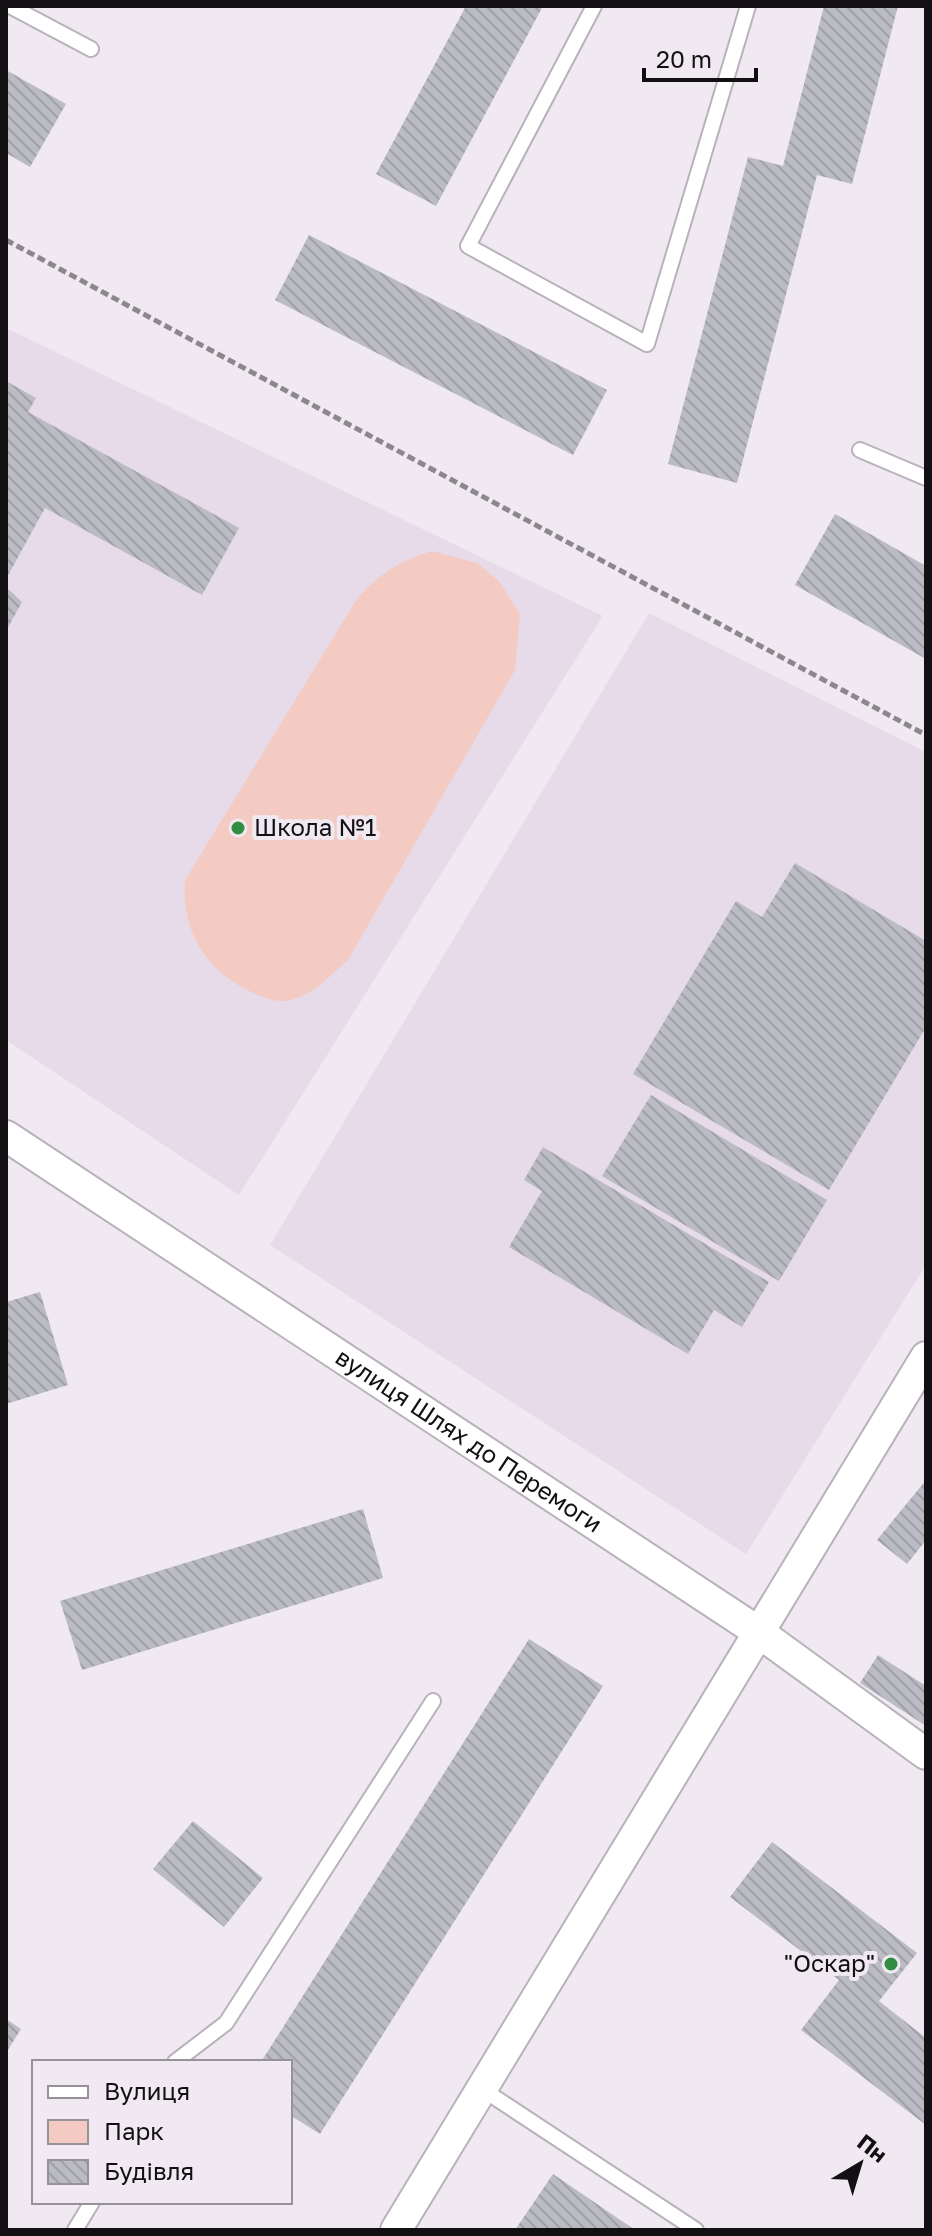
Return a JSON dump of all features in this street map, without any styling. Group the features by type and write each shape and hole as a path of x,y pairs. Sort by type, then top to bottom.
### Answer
{"street":[{"name":"вулиця Шлях до Перемоги","path":"6,1136 757,1631 926,1754"},
{"path":"396,2230 926,1357"}],"lane":[{"path":"10,6 91,49"},
{"path":"594,6 468,246 647,344 748,6"},
{"path":"860,450 926,478"},
{"path":"178,2060 226,2023 433,1701"},
{"path":"482,2089 696,2230"},
{"path":"75,2230 91,2204"}],"path":[{"path":"6,240 926,735"}],"shaded area":[{"name":"Школа №1","path":"6,328 603,616 239,1195 6,1040"},
{"path":"649,613 926,752 926,1265 746,1554 270,1245"}],"green space":[{"path":"432,551 477,563 499,581 520,614 515,670 348,960 319,985 294,999 281,1001 249,991 219,971 199,946 187,915 185,880 357,599 391,569"}],"building":[{"path":"466,6 543,6 436,206 376,174"},
{"path":"824,6 898,6 852,184 817,175 737,483 668,464 748,157 783,166"},
{"path":"6,70 66,104 30,167 6,153"},
{"path":"309,235 607,390 573,455 275,300"},
{"path":"6,381 36,398 28,412 239,528 202,595 45,508 6,579"},
{"path":"835,514 926,566 926,659 795,585"},
{"path":"6,587 22,602 6,631"},
{"path":"795,863 926,941 926,1027 829,1190 633,1074 736,901 762,917"},
{"path":"651,1095 827,1200 779,1281 602,1176"},
{"path":"543,1147 769,1282 742,1327 714,1310 688,1354 509,1247 542,1191 524,1180"},
{"path":"40,1292 68,1385 6,1404 6,1302"},
{"path":"926,1480 926,1540 907,1564 877,1540"},
{"path":"363,1509 383,1578 82,1670 60,1601"},
{"path":"529,1639 603,1686 320,2134 292,2116 292,2060 262,2060"},
{"path":"878,1655 926,1686 926,1726 860,1683"},
{"path":"193,1821 263,1878 224,1927 153,1869"},
{"path":"772,1842 917,1953 879,2001 926,2038 926,2125 801,2030 839,1980 730,1897"},
{"path":"6,2019 21,2029 6,2053"},
{"path":"553,2174 635,2230 515,2230"}],"place":[{"name":"Школа №1","path":"238,828"},
{"name":"\"Оскар\"","path":"891,1964"}]}
